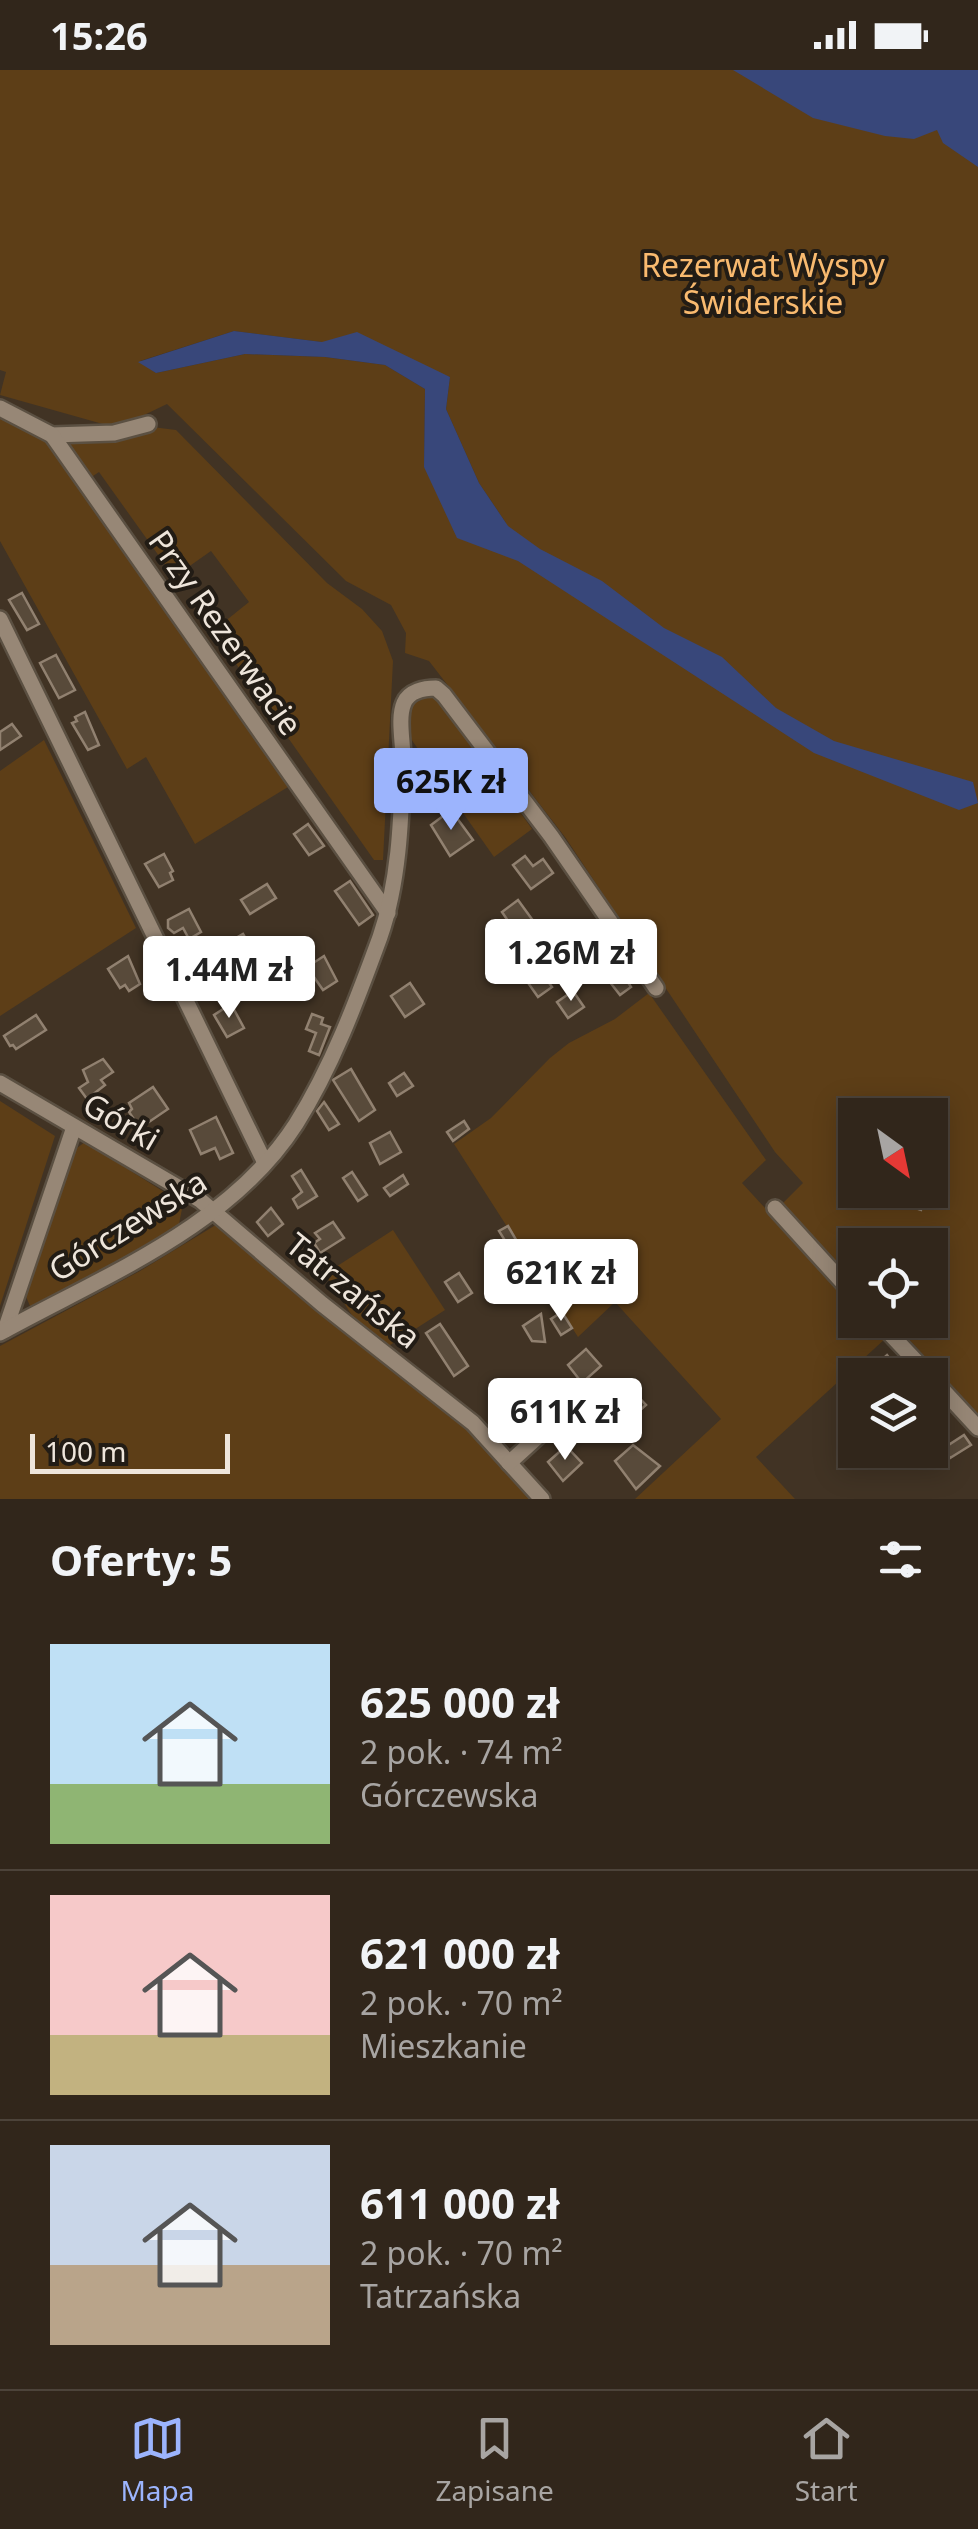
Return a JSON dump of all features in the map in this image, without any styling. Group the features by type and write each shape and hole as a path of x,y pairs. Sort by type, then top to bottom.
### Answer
{"street":[{"path":"0,408 52,435 114,433 148,424"},
{"name":"Przy Rezerwacie","path":"52,435 388,912"},
{"path":"0,619 265,1163"},
{"name":"Górczewska","path":"2,1331 121,1268 212,1211 265,1163 296,1124 342,1033 388,912 394,884 405,700 425,688 436,688 444,695 551,836 656,988"},
{"name":"Górki","path":"0,1084 200,1200 212,1211"},
{"path":"2,1331 74,1126"},
{"path":"775,1208 838,1277"},
{"name":"Tatrzańska","path":"212,1211 472,1423 542,1499"},
{"path":"894,1338 912,1358"},
{"path":"948,1396 978,1428"},
{"path":"508,1462 577,1401"}],"green space":[{"name":"Rezerwat Wyspy Świderskie","path":"0,70 978,70 978,1414 948,1382 948,1358 926,1358 908,1338 948,1338 948,1228 838,1228 838,1264 782,1204 803,1183 775,1152 565,837 429,661 405,653 406,633 391,605 346,581 167,404 117,428 0,395 6,372 0,370","holes":["234,331 322,342 450,377 446,409 479,483 506,523 424,467 425,389 385,365 325,357 245,354 156,373 140,361"]},
{"path":"0,416 49,441 288,787 195,844 146,757 127,769 0,541"},
{"path":"152,427 176,430 327,583 362,609 382,631 393,661 383,860 374,860 213,631 249,602 211,551 174,577 99,472 90,478 64,440 126,440"},
{"path":"435,693 532,829 494,857 411,739 411,705"},
{"path":"44,740 136,928 0,1016 0,771"},
{"path":"649,993 766,1160 742,1183 838,1287 838,1338 886,1338 864,1358 838,1358 838,1382 756,1457 795,1499 635,1499 721,1419 615,1302 578,1337 454,1144 491,1118 569,1043 615,1019"},
{"path":"0,1101 55,1136 0,1306"},
{"path":"85,1142 183,1204 178,1229 82,1286 30,1306 25,1294 70,1153"},
{"path":"219,1223 472,1431 536,1499 0,1499 0,1346 140,1271"},
{"path":"393,1230 445,1310 387,1347 357,1323 325,1274"}],"water":[{"path":"733,70 978,70 978,167 943,143 937,130 914,139 813,118"},
{"path":"234,331 322,342 357,332 450,377 446,409 479,483 508,526 540,549 602,581 664,628 722,657 776,708 834,741 973,782 978,803 959,810 814,753 518,561 457,538 424,467 425,389 385,365 325,357 245,354 156,373 138,362"}],"building":[{"path":"22,593 39,624 27,630 9,600"},
{"path":"56,655 75,690 59,698 40,663"},
{"path":"85,712 99,745 88,750 72,723"},
{"path":"12,724 21,736 0,750 0,732"},
{"path":"451,810 473,840 450,856 431,825"},
{"path":"308,824 324,846 309,855 294,834"},
{"path":"164,854 173,880 159,887 145,864"},
{"path":"525,856 533,866 543,859 553,873 531,889 513,865"},
{"path":"350,881 373,915 359,925 335,891"},
{"path":"267,884 276,898 250,914 241,900"},
{"path":"518,900 534,922 517,934 502,912"},
{"path":"189,909 201,932 189,939 183,928 174,933 168,928 168,920"},
{"path":"243,934 255,954 240,962 229,942"},
{"path":"516,946 552,987 538,997 507,953"},
{"path":"202,950 218,979 201,988 189,967 194,964 190,956"},
{"path":"128,956 140,984 129,991 125,985 120,988 108,969"},
{"path":"324,956 337,981 323,990 307,967"},
{"path":"615,962 631,987 620,995 602,972"},
{"path":"410,983 424,1004 405,1017 391,996"},
{"path":"573,991 584,1007 568,1018 557,1002"},
{"path":"231,1004 244,1028 227,1037 214,1015"},
{"path":"312,1014 323,1018 321,1024 330,1027 319,1055 309,1051 316,1033 306,1029"},
{"path":"36,1015 46,1030 16,1049 10,1046 4,1036"},
{"path":"103,1059 113,1072 101,1080 105,1085 87,1099 79,1088 88,1082 83,1070"},
{"path":"351,1069 375,1110 359,1121 333,1080"},
{"path":"404,1073 413,1086 397,1096 389,1083"},
{"path":"153,1087 168,1109 140,1128 129,1112 129,1103"},
{"path":"324,1102 339,1124 329,1130 317,1111"},
{"path":"216,1117 233,1153 220,1159 215,1148 201,1154 190,1130"},
{"path":"464,1121 469,1129 453,1141 447,1132"},
{"path":"390,1132 401,1152 380,1164 370,1143"},
{"path":"301,1170 317,1196 298,1208 293,1199 302,1192 292,1176"},
{"path":"352,1172 367,1195 358,1201 343,1178"},
{"path":"403,1175 408,1184 390,1196 384,1188"},
{"path":"271,1208 283,1224 268,1236 257,1222"},
{"path":"333,1222 344,1238 320,1253 314,1243 320,1239 315,1233"},
{"path":"508,1226 522,1250 514,1255 499,1231"},
{"path":"459,1273 472,1293 458,1302 445,1282"},
{"path":"562,1312 572,1328 561,1335 551,1319"},
{"path":"541,1314 545,1342 532,1341 523,1326"},
{"path":"440,1324 468,1366 454,1376 426,1333"},
{"path":"586,1349 601,1366 582,1383 568,1365"},
{"path":"629,1387 646,1405 626,1423 606,1410"},
{"path":"523,1399 539,1417 520,1434 506,1416"},
{"path":"964,1435 971,1445 950,1458 948,1445"},
{"path":"633,1445 660,1466 636,1489 615,1461"},
{"path":"566,1446 582,1463 563,1481 548,1462"}]}
